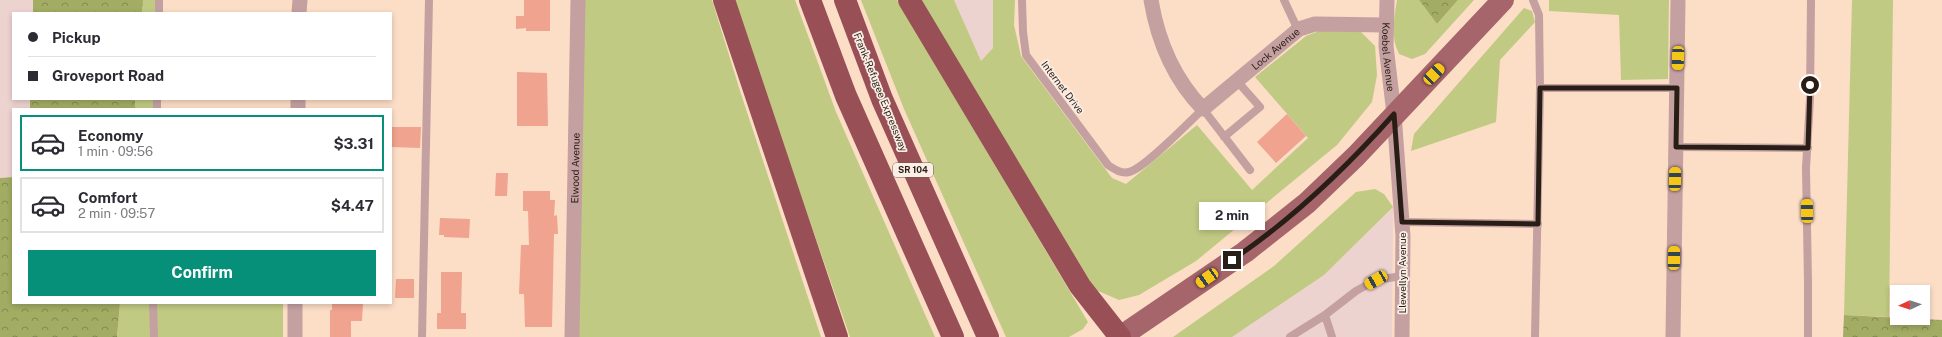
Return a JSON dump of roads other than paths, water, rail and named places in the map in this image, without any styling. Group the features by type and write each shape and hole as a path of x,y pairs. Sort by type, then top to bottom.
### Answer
{"highway":[{"path":"724,0 837,337"},
{"name":"SR 104","path":"810,0 846,96 953,337"},
{"name":"Frank-Refugee Expressway","path":"845,0 882,99 988,337"},
{"path":"909,0 1080,286 1120,337"}],"main road":[{"path":"1120,337 1245,252 1307,203 1356,156 1503,0"}],"street":[{"path":"299,12 300,0"},
{"name":"Elwood Avenue","path":"572,337 578,0"},
{"path":"1151,0 1162,45 1174,71 1186,91 1203,109"},
{"name":"Koebel Avenue","path":"1386,0 1386,46 1394,114"},
{"path":"1673,337 1678,0"},
{"name":"Lock Avenue","path":"1203,109 1298,30 1315,24 1386,25"},
{"name":"Llewellyn Avenue","path":"1394,114 1402,222 1402,337"},
{"path":"295,304 295,337"}],"lane":[{"path":"159,0 159,12"},
{"path":"422,337 429,0"},
{"name":"Internet Drive","path":"1022,0 1023,32 1026,55 1108,165 1120,172"},
{"path":"1284,0 1298,30"},
{"path":"1533,0 1539,15 1540,88 1535,337"},
{"path":"1808,337 1808,148 1811,0"},
{"path":"1224,137 1260,107 1237,81"},
{"path":"1540,88 1677,88"},
{"path":"1203,109 1250,170"},
{"name":"Lock Avenue","path":"1120,172 1129,172 1142,166 1203,109"},
{"path":"1676,147 1808,148"},
{"path":"1402,222 1538,224"},
{"path":"1290,337 1325,315 1356,291 1376,280 1402,276"},
{"path":"153,304 154,337"},
{"path":"1325,315 1332,337"}]}
